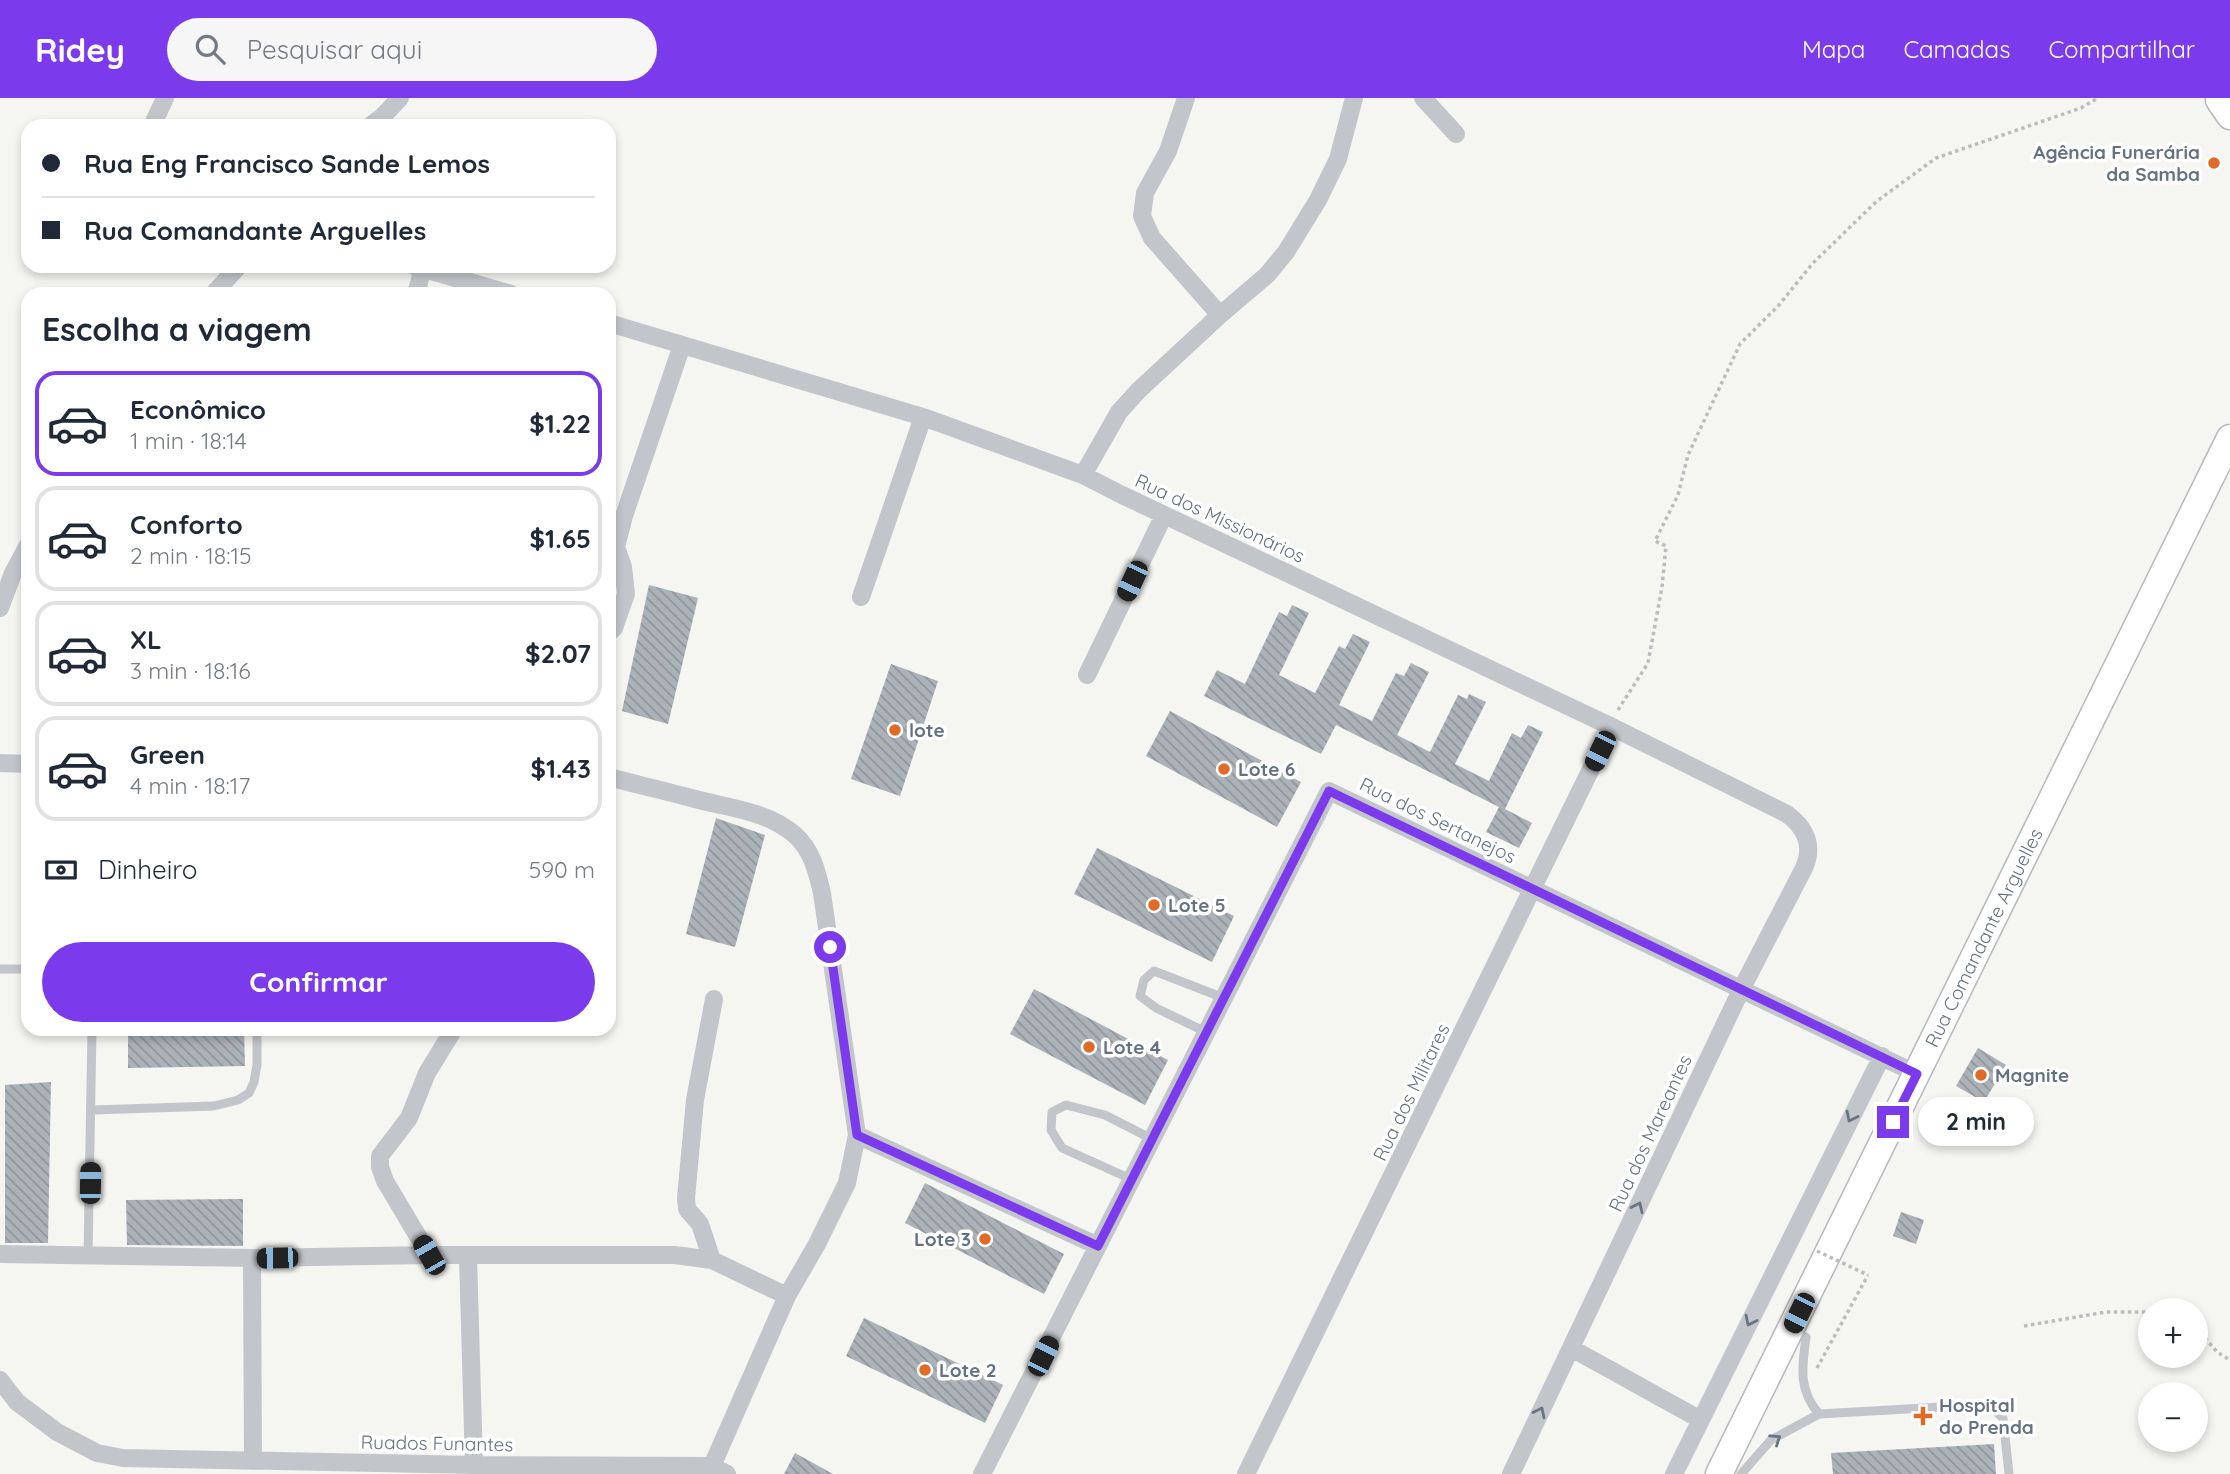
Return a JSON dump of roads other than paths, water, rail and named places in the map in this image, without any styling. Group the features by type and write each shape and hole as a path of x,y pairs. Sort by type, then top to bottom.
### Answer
{"main road":[{"name":"Rua Comandante Arguelles","path":"1720,1474 2230,438"},
{"name":"Rua Comandante Arguelles","path":"1740,1474 2230,474"}],"street":[{"path":"155,119 165,98"},
{"path":"379,119 400,98"},
{"path":"1186,98 1168,150 1145,193 1142,216 1152,238 1220,315"},
{"path":"1083,475 1119,412 1139,390 1266,275 1286,252 1312,210 1338,159 1354,98"},
{"path":"1423,98 1456,134"},
{"path":"220,287 232,273"},
{"path":"439,273 487,287"},
{"name":"Rua dos Missionários","path":"616,325 923,417 1083,475 1787,814"},
{"path":"616,538 682,345"},
{"path":"861,597 923,417"},
{"path":"1087,675 1164,515"},
{"path":"616,552 623,567 626,594 616,622"},
{"path":"0,608 21,558"},
{"name":"Rua dos Militares","path":"1246,1474 1534,890 1610,727"},
{"path":"0,764 21,764"},
{"path":"616,779 752,813 777,822 796,836 806,848 816,869 822,893 857,1135 847,1183 817,1244 787,1296 717,1471"},
{"name":"Rua dos Sertanejos","path":"982,1474 1329,791 1917,1074"},
{"name":"Rua dos Mareantes","path":"1511,1474 1741,990 1808,860 1805,831 1787,814"},
{"path":"712,1260 700,1224 687,1209 686,1198 695,1100 714,999"},
{"path":"429,1255 385,1181 380,1157 409,1118 427,1073 450,1036"},
{"path":"1674,1474 1882,1056"},
{"path":"857,1135 1098,1246"},
{"path":"0,1254 252,1258 651,1255 712,1260 787,1296"},
{"path":"468,1256 474,1465"},
{"path":"252,1258 253,1461"},
{"path":"1571,1348 1701,1420"},
{"name":"Ruados Funantes","path":"0,1381 8,1402 57,1432 97,1452 146,1467 253,1461 717,1471"}],"lane":[{"path":"0,969 21,969"},
{"path":"1206,1032 1156,1008 1140,996 1144,980 1154,971 1224,998"},
{"path":"88,1256 92,1036"},
{"path":"92,1110 214,1106 238,1100 249,1093 254,1082 257,1036"},
{"path":"1131,1179 1062,1148 1051,1130 1052,1112 1066,1105 1105,1115 1152,1139"},
{"path":"1806,1337 1803,1383 1808,1402 1819,1414"},
{"path":"1740,1474 1771,1440 1819,1414 1977,1405 1992,1408 2003,1418 2009,1474"}],"place":[{"name":"Agência Funerária da Samba","path":"2214,163"},
{"name":"lote","path":"895,730"},
{"name":"Lote 6","path":"1224,769"},
{"name":"Lote 5","path":"1154,905"},
{"name":"Lote 4","path":"1089,1047"},
{"name":"Magnite","path":"1981,1075"},
{"name":"Lote 3","path":"985,1239"},
{"name":"Lote 2","path":"925,1370"},
{"name":"Hospital do Prenda","path":"1923,1416"}]}
